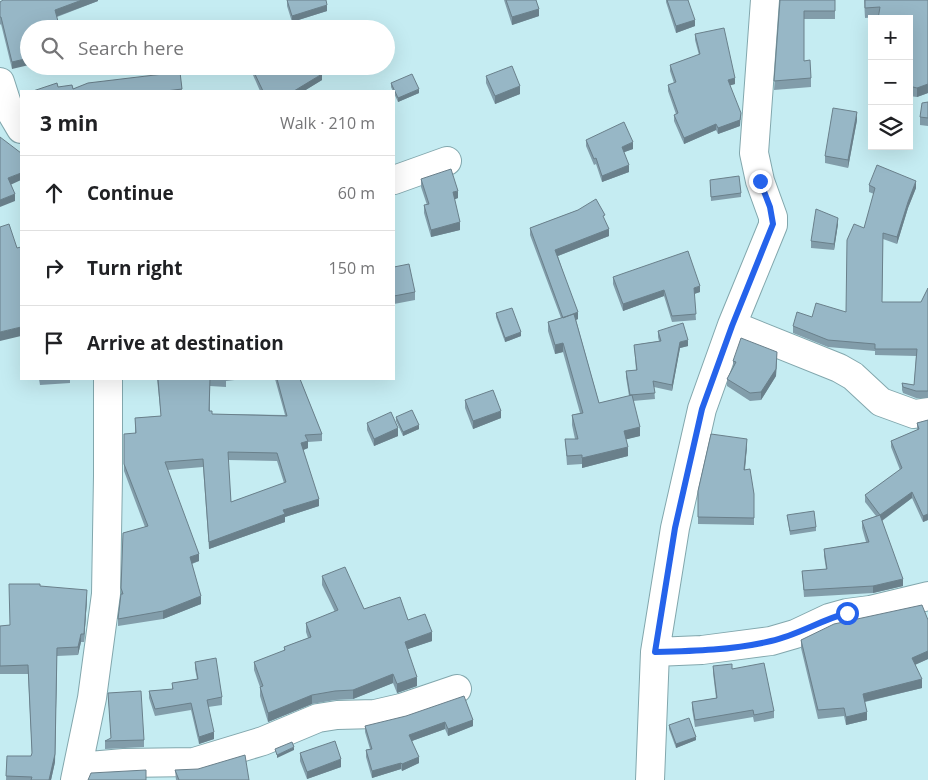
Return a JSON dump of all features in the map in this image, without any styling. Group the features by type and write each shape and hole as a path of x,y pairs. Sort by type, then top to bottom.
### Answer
{"street":[{"path":"650,780 655,652 675,528 702,409 732,326 773,224 754,153 765,0"},
{"path":"0,82 8,107 20,127"},
{"path":"395,180 447,160"},
{"path":"732,326 839,368 853,376 872,396 890,407 914,414 928,412"},
{"path":"108,380 106,594 92,698 76,773 124,763 194,762 263,741 318,718 337,715 375,714 457,689"},
{"path":"655,652 702,650 771,641 795,634 829,618 928,596"}],"building":[{"path":"3,0 82,0 55,10 58,20 20,20 20,60 12,62 0,17 0,2"},
{"path":"287,0 326,0 327,5 292,16"},
{"path":"506,0 536,0 539,9 512,17"},
{"path":"667,0 688,0 695,20 676,26"},
{"path":"780,0 835,0 835,11 804,11 804,61 810,60 811,78 774,81"},
{"path":"865,0 928,0 928,84 917,88 913,87 913,15 879,15 880,7 865,8"},
{"path":"724,28 735,78 728,80 741,113 740,120 718,128 716,124 684,138 674,115 678,113 668,85 676,82 670,65 700,54 695,34"},
{"path":"512,66 520,86 495,96 486,76"},
{"path":"412,74 419,89 398,98 391,83"},
{"path":"155,75 180,75 182,89 36,90 57,83 58,87 72,85 73,89 88,83"},
{"path":"255,75 320,75 296,90 263,90"},
{"path":"928,102 928,118 920,117 922,103"},
{"path":"833,108 857,112 848,160 825,156"},
{"path":"624,122 633,142 622,147 629,165 602,176 596,158 594,159 586,140"},
{"path":"0,137 20,152 20,173 8,178 15,194 0,200"},
{"path":"877,165 916,181 897,237 883,233 882,302 921,302 928,288 928,391 916,391 903,387 902,383 914,385 917,349 875,349 875,344 828,340 793,326 797,312 812,317 816,303 846,312 847,240 854,224 864,228 875,188 869,185"},
{"path":"451,169 458,191 453,192 460,222 431,230 424,205 429,204 421,179"},
{"path":"739,176 741,193 711,197 710,180"},
{"path":"596,199 605,215 603,216 609,229 555,250 578,312 563,318 530,228 578,210"},
{"path":"816,209 838,218 834,244 811,241"},
{"path":"9,224 17,248 20,247 20,327 0,332 0,227"},
{"path":"688,251 700,286 694,288 696,314 672,316 664,290 623,304 613,277"},
{"path":"409,264 415,292 395,296 395,267"},
{"path":"512,308 521,332 505,338 496,313"},
{"path":"574,314 599,403 632,395 640,427 624,431 628,447 582,458 582,455 567,456 565,439 578,439 572,415 583,413 563,343 555,345 548,322"},
{"path":"683,323 688,340 680,342 672,385 653,381 655,393 630,395 626,371 637,370 634,345 661,341 658,331"},
{"path":"741,338 777,352 776,369 761,392 750,393 727,379 736,362 733,361"},
{"path":"158,380 210,380 209,411 212,411 212,414 287,416 277,380 300,380 322,434 305,435 308,441 301,443 319,499 283,510 285,514 209,542 203,459 165,462 199,554 190,557 201,596 163,611 118,619 121,594 123,594 121,588 123,533 148,526 124,464 124,434 136,433 135,418 161,416","holes":["228,452 277,453 286,482 231,502"]},
{"path":"493,390 501,411 473,421 465,400"},
{"path":"412,410 419,425 403,432 396,417"},
{"path":"391,412 398,428 374,439 367,423"},
{"path":"928,420 928,514 923,516 912,492 880,515 865,495 902,468 891,441 919,429 917,423"},
{"path":"711,434 747,439 744,470 750,469 754,494 754,518 698,517 698,491"},
{"path":"814,511 816,527 790,531 787,515"},
{"path":"880,515 903,579 873,586 804,590 802,571 827,569 824,549 869,542 862,521"},
{"path":"345,567 364,609 400,597 408,620 425,614 432,632 405,642 417,677 397,684 393,674 353,690 312,695 268,713 260,687 263,686 254,662 285,650 284,647 311,637 306,623 338,610 322,576"},
{"path":"9,584 40,584 40,586 87,590 84,634 81,634 78,647 57,648 55,754 49,780 31,780 32,777 6,776 7,756 31,756 32,753 28,665 0,666 0,626 10,625"},
{"path":"922,605 928,620 928,651 912,658 922,679 863,694 867,712 846,717 844,708 818,710 801,640 834,624"},
{"path":"216,658 222,697 207,700 214,732 199,737 191,703 155,709 149,691 173,689 172,683 198,679 195,662"},
{"path":"764,663 774,711 754,715 753,710 695,720 692,702 717,698 713,666 732,664 732,669"},
{"path":"141,691 144,740 105,741 111,738 108,693"},
{"path":"464,696 473,720 448,729 445,722 409,735 419,757 402,764 372,771 366,750 372,749 365,726 406,716"},
{"path":"689,718 696,737 676,744 669,725"},
{"path":"335,741 341,759 307,772 300,753"},
{"path":"292,742 294,747 277,755 275,749"},
{"path":"245,755 249,780 179,780 175,770 198,769"},
{"path":"146,770 146,780 88,780 91,773"}],"route":[{"path":"760,181 770,207 773,224 732,326 702,409 675,528 655,652 702,650 771,641 795,634 829,618 847,613"}]}
